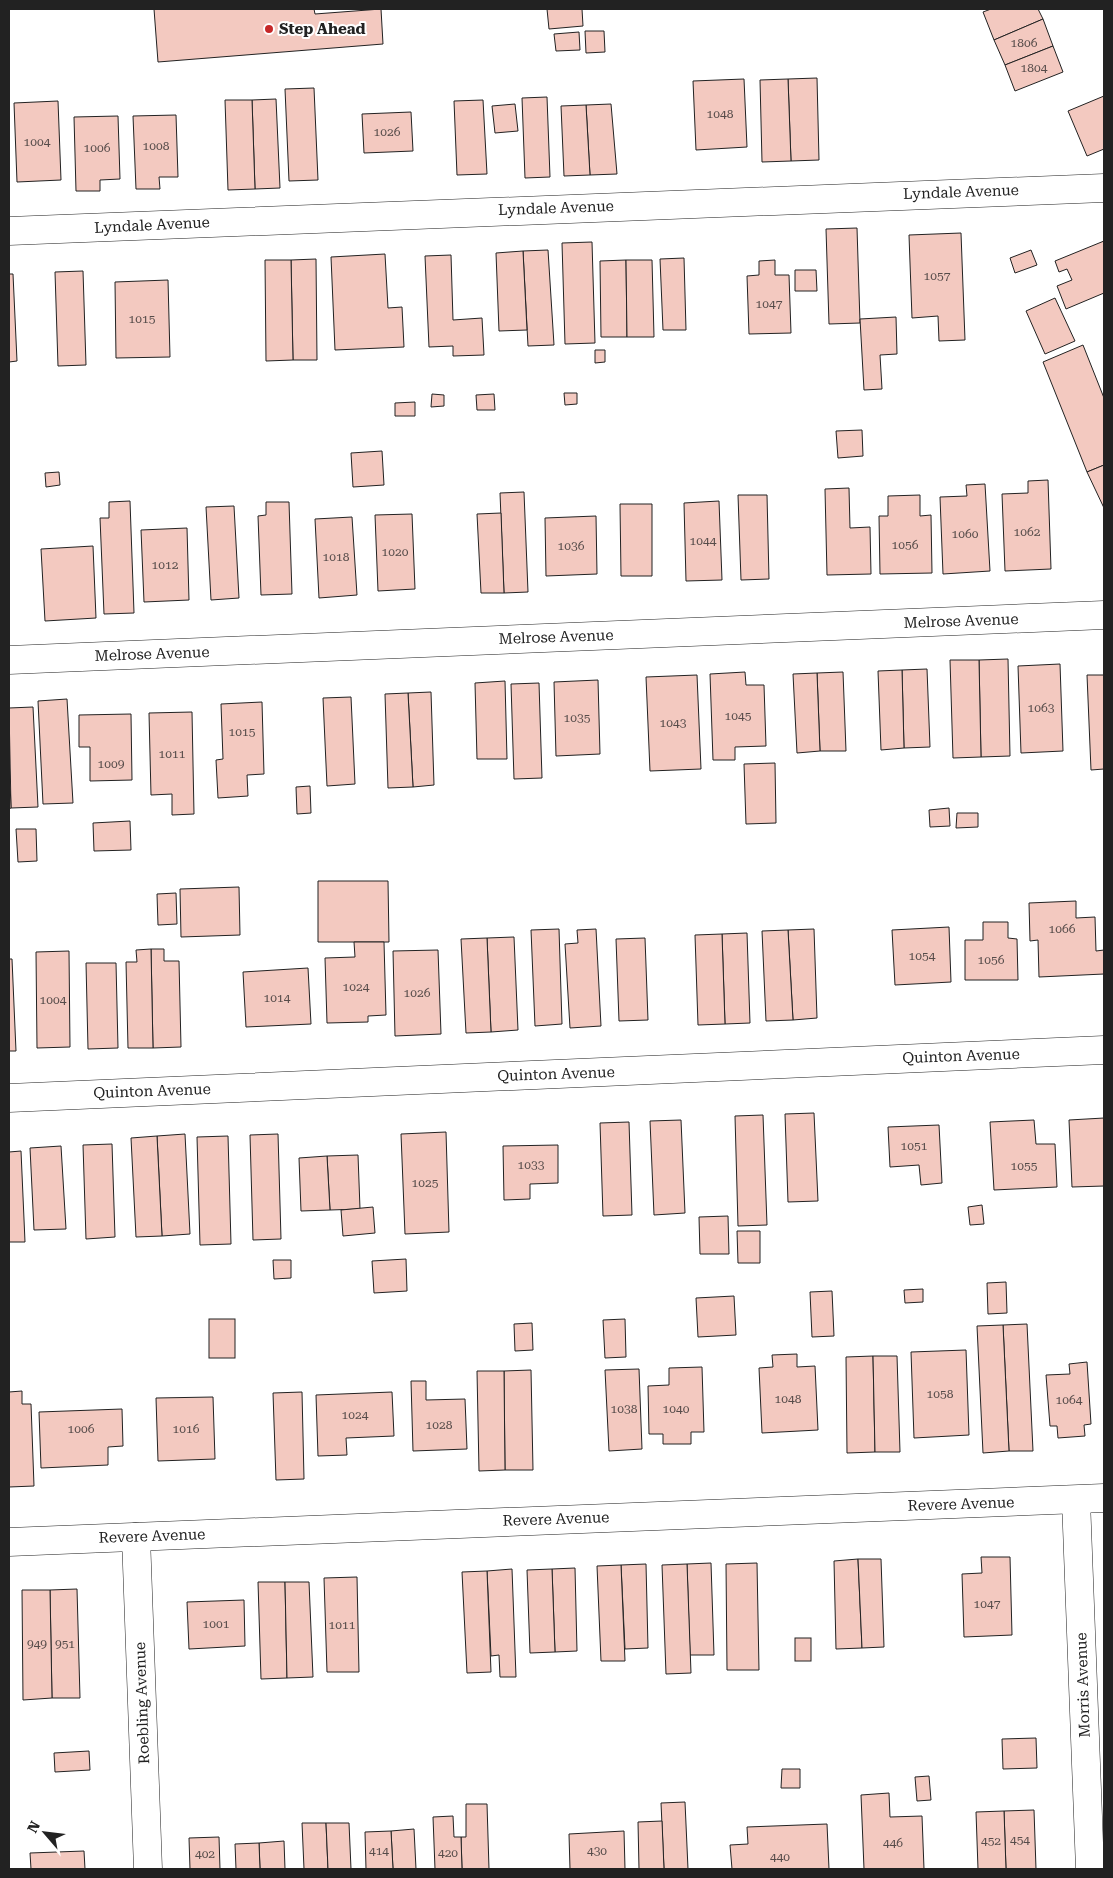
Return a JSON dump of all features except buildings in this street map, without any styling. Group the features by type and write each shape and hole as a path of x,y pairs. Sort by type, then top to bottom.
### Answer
{"street":[{"name":"Lyndale Avenue","path":"9,231 1104,188"},
{"name":"Melrose Avenue","path":"9,660 1104,614"},
{"name":"Quinton Avenue","path":"9,1098 1104,1050"},
{"name":"Revere Avenue","path":"9,1542 1104,1498"},
{"name":"Morris Avenue","path":"1076,1500 1090,1869"},
{"name":"Roebling Avenue","path":"136,1537 148,1869"}],"place":[{"name":"Step Ahead","path":"269,29"}]}
